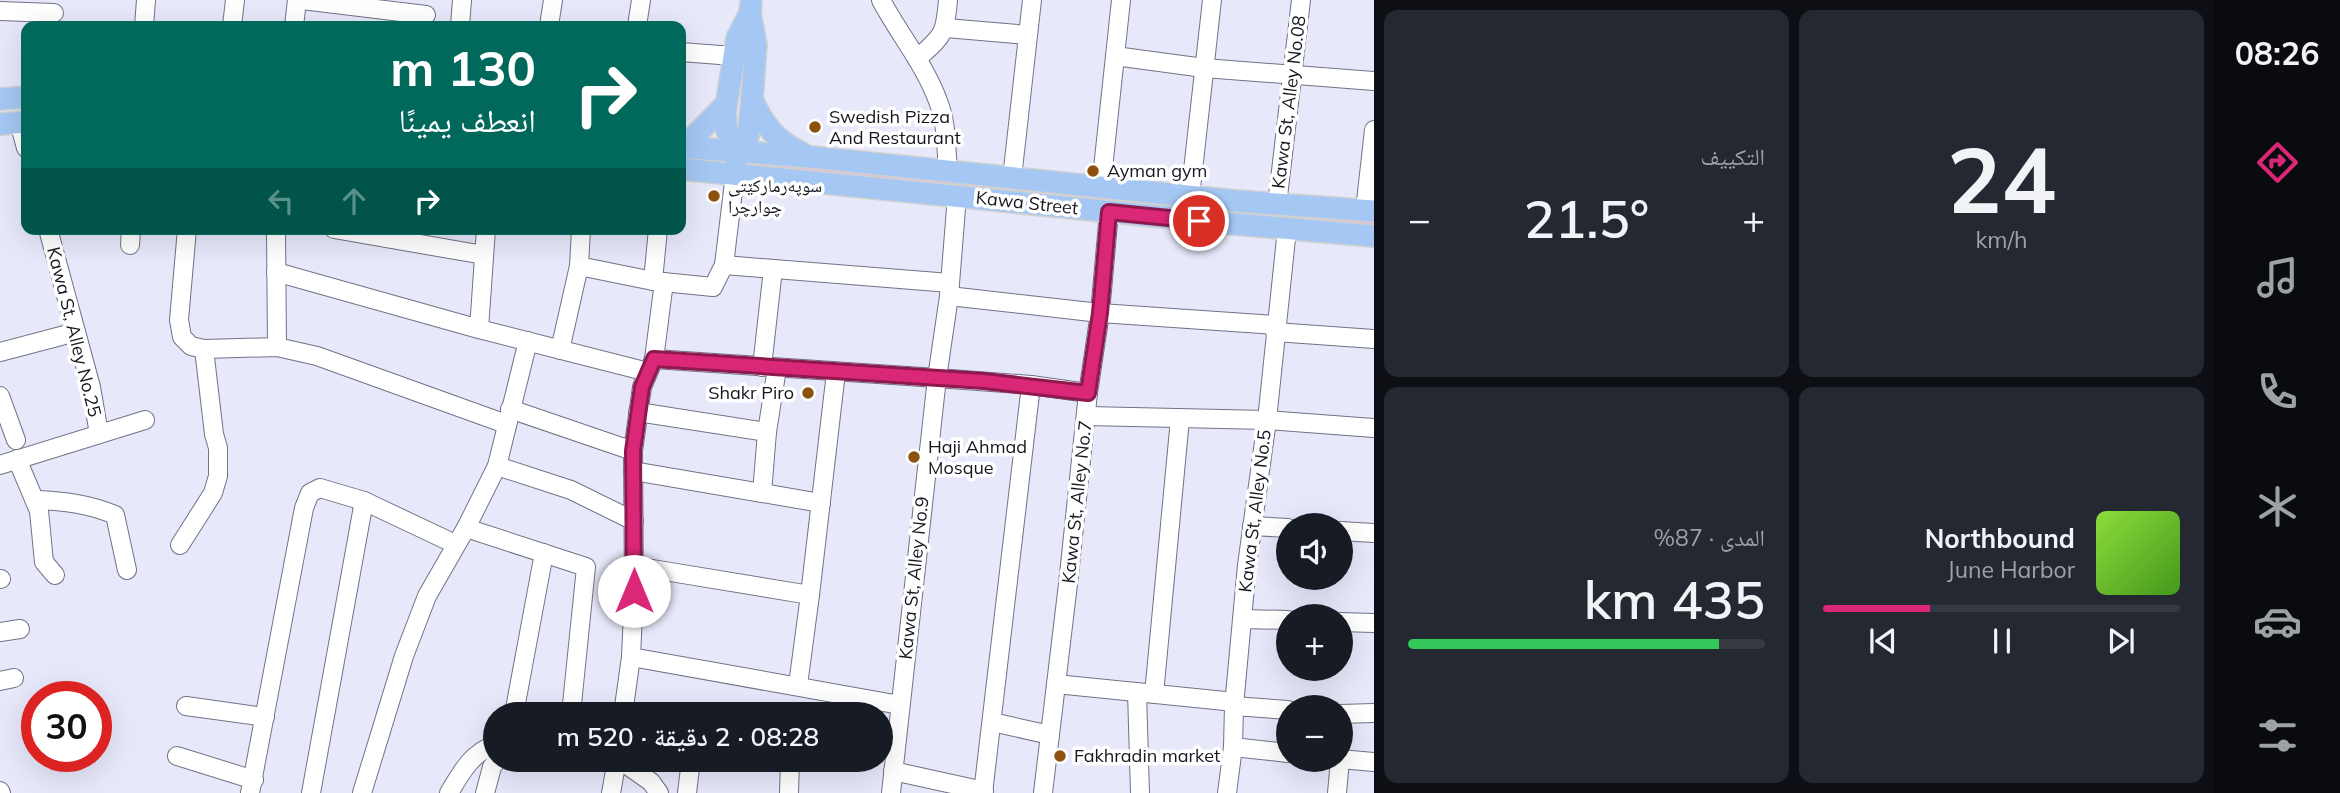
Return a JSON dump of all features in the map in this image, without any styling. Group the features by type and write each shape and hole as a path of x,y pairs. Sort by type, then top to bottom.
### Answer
{"main road":[{"path":"735,174 737,151 727,131 726,104 737,38 751,6"},
{"path":"737,151 745,145 748,137 752,99 756,45 751,6"},
{"path":"752,99 760,118 773,133 788,146 811,157"},
{"path":"686,143 726,104"},
{"name":"Kawa Street","path":"686,147 811,157 1190,197 1370,211"},
{"name":"Kawa Street","path":"686,169 1374,236"}],"street":[{"path":"144,21 146,0"},
{"path":"233,21 235,0"},
{"path":"295,21 299,0 334,2 426,15"},
{"path":"460,21 462,0"},
{"path":"550,21 553,0"},
{"path":"638,21 641,0"},
{"path":"881,0 896,29 917,59 939,102 948,172"},
{"path":"917,59 946,28 948,0"},
{"path":"1013,178 1032,0"},
{"path":"1101,187 1121,0"},
{"path":"1190,197 1212,0"},
{"name":"Kawa St, Alley No.08","path":"1277,205 1301,0"},
{"path":"0,11 55,13"},
{"path":"946,28 1028,36"},
{"path":"686,52 733,56"},
{"path":"1115,56 1204,68 1374,81"},
{"path":"1370,211 1374,130"},
{"path":"579,266 659,281 713,287 724,265 735,174"},
{"name":"Kawa St, Alley No.9","path":"893,743 900,705 937,378 950,289 957,196"},
{"name":"Kawa St, Alley No.7","path":"1043,793 1088,393 1100,313 1109,212"},
{"name":"Kawa St, Alley No.5","path":"1227,793 1242,619 1287,229"},
{"name":"Kawa St, Alley No.25","path":"50,235 91,387 99,434"},
{"path":"186,235 179,320 185,342 204,349 277,347 317,356 508,417 633,451"},
{"path":"276,235 277,347"},
{"path":"369,235 484,255"},
{"path":"479,329 486,235"},
{"path":"560,350 579,266 581,235"},
{"path":"625,702 631,657 634,566 633,451 642,387 651,366 659,281 658,235"},
{"path":"724,265 950,289 1100,313 1374,339"},
{"path":"762,493 773,269"},
{"path":"276,272 560,350 651,366 770,367 1031,385 1088,393"},
{"path":"0,352 76,332"},
{"path":"362,793 404,656 427,596 497,466 528,341"},
{"path":"180,545 213,493 218,476 218,448 204,349"},
{"path":"798,685 836,372"},
{"path":"893,765 984,792 1031,385"},
{"path":"0,396 16,440"},
{"path":"638,412 767,432"},
{"path":"1087,416 1267,420 1374,428"},
{"path":"1140,793 1146,693 1180,419"},
{"path":"55,575 44,562 36,500 9,462 145,420"},
{"path":"497,466 571,490 634,521"},
{"path":"633,471 821,503"},
{"path":"177,756 252,786 304,508 310,493 320,488 364,501 455,544"},
{"path":"36,500 68,502 115,515 127,570"},
{"path":"311,793 364,501"},
{"path":"1252,526 1276,527"},
{"path":"466,528 586,567 572,702"},
{"path":"1353,532 1374,533"},
{"path":"516,702 544,553"},
{"path":"634,566 810,595"},
{"path":"1242,619 1276,620"},
{"path":"1353,622 1374,623"},
{"path":"0,632 20,629"},
{"path":"631,657 900,705"},
{"path":"1056,684 1276,709"},
{"path":"186,706 265,717"},
{"path":"1353,714 1374,713"},
{"path":"992,722 1050,735"},
{"path":"1233,747 1276,752"},
{"path":"449,793 461,772 483,750"},
{"path":"1353,760 1374,762"},
{"path":"485,793 491,772"},
{"path":"611,793 615,772"},
{"path":"636,772 651,782 659,793"},
{"path":"687,793 690,772"},
{"path":"789,793 790,772"},
{"name":"Kawa St, Alley No.9","path":"890,772 891,793"},
{"path":"1337,793 1339,772"}],"shaded area":[{"path":"760,161 1374,219 1374,227 756,169 755,165"}],"place":[{"name":"Swedish Pizza And Restaurant","path":"815,127"},
{"name":"Ayman gym","path":"1093,171"},
{"name":"سوپەرمارکێتی چوارچرا","path":"714,196"},
{"name":"Shakr Piro","path":"808,393"},
{"name":"Haji Ahmad Mosque","path":"914,457"},
{"name":"Fakhradin market","path":"1060,756"}],"route":[{"path":"634,591 633,451 642,387 654,359 984,381 1088,393 1100,313 1109,212 1199,221"}]}
